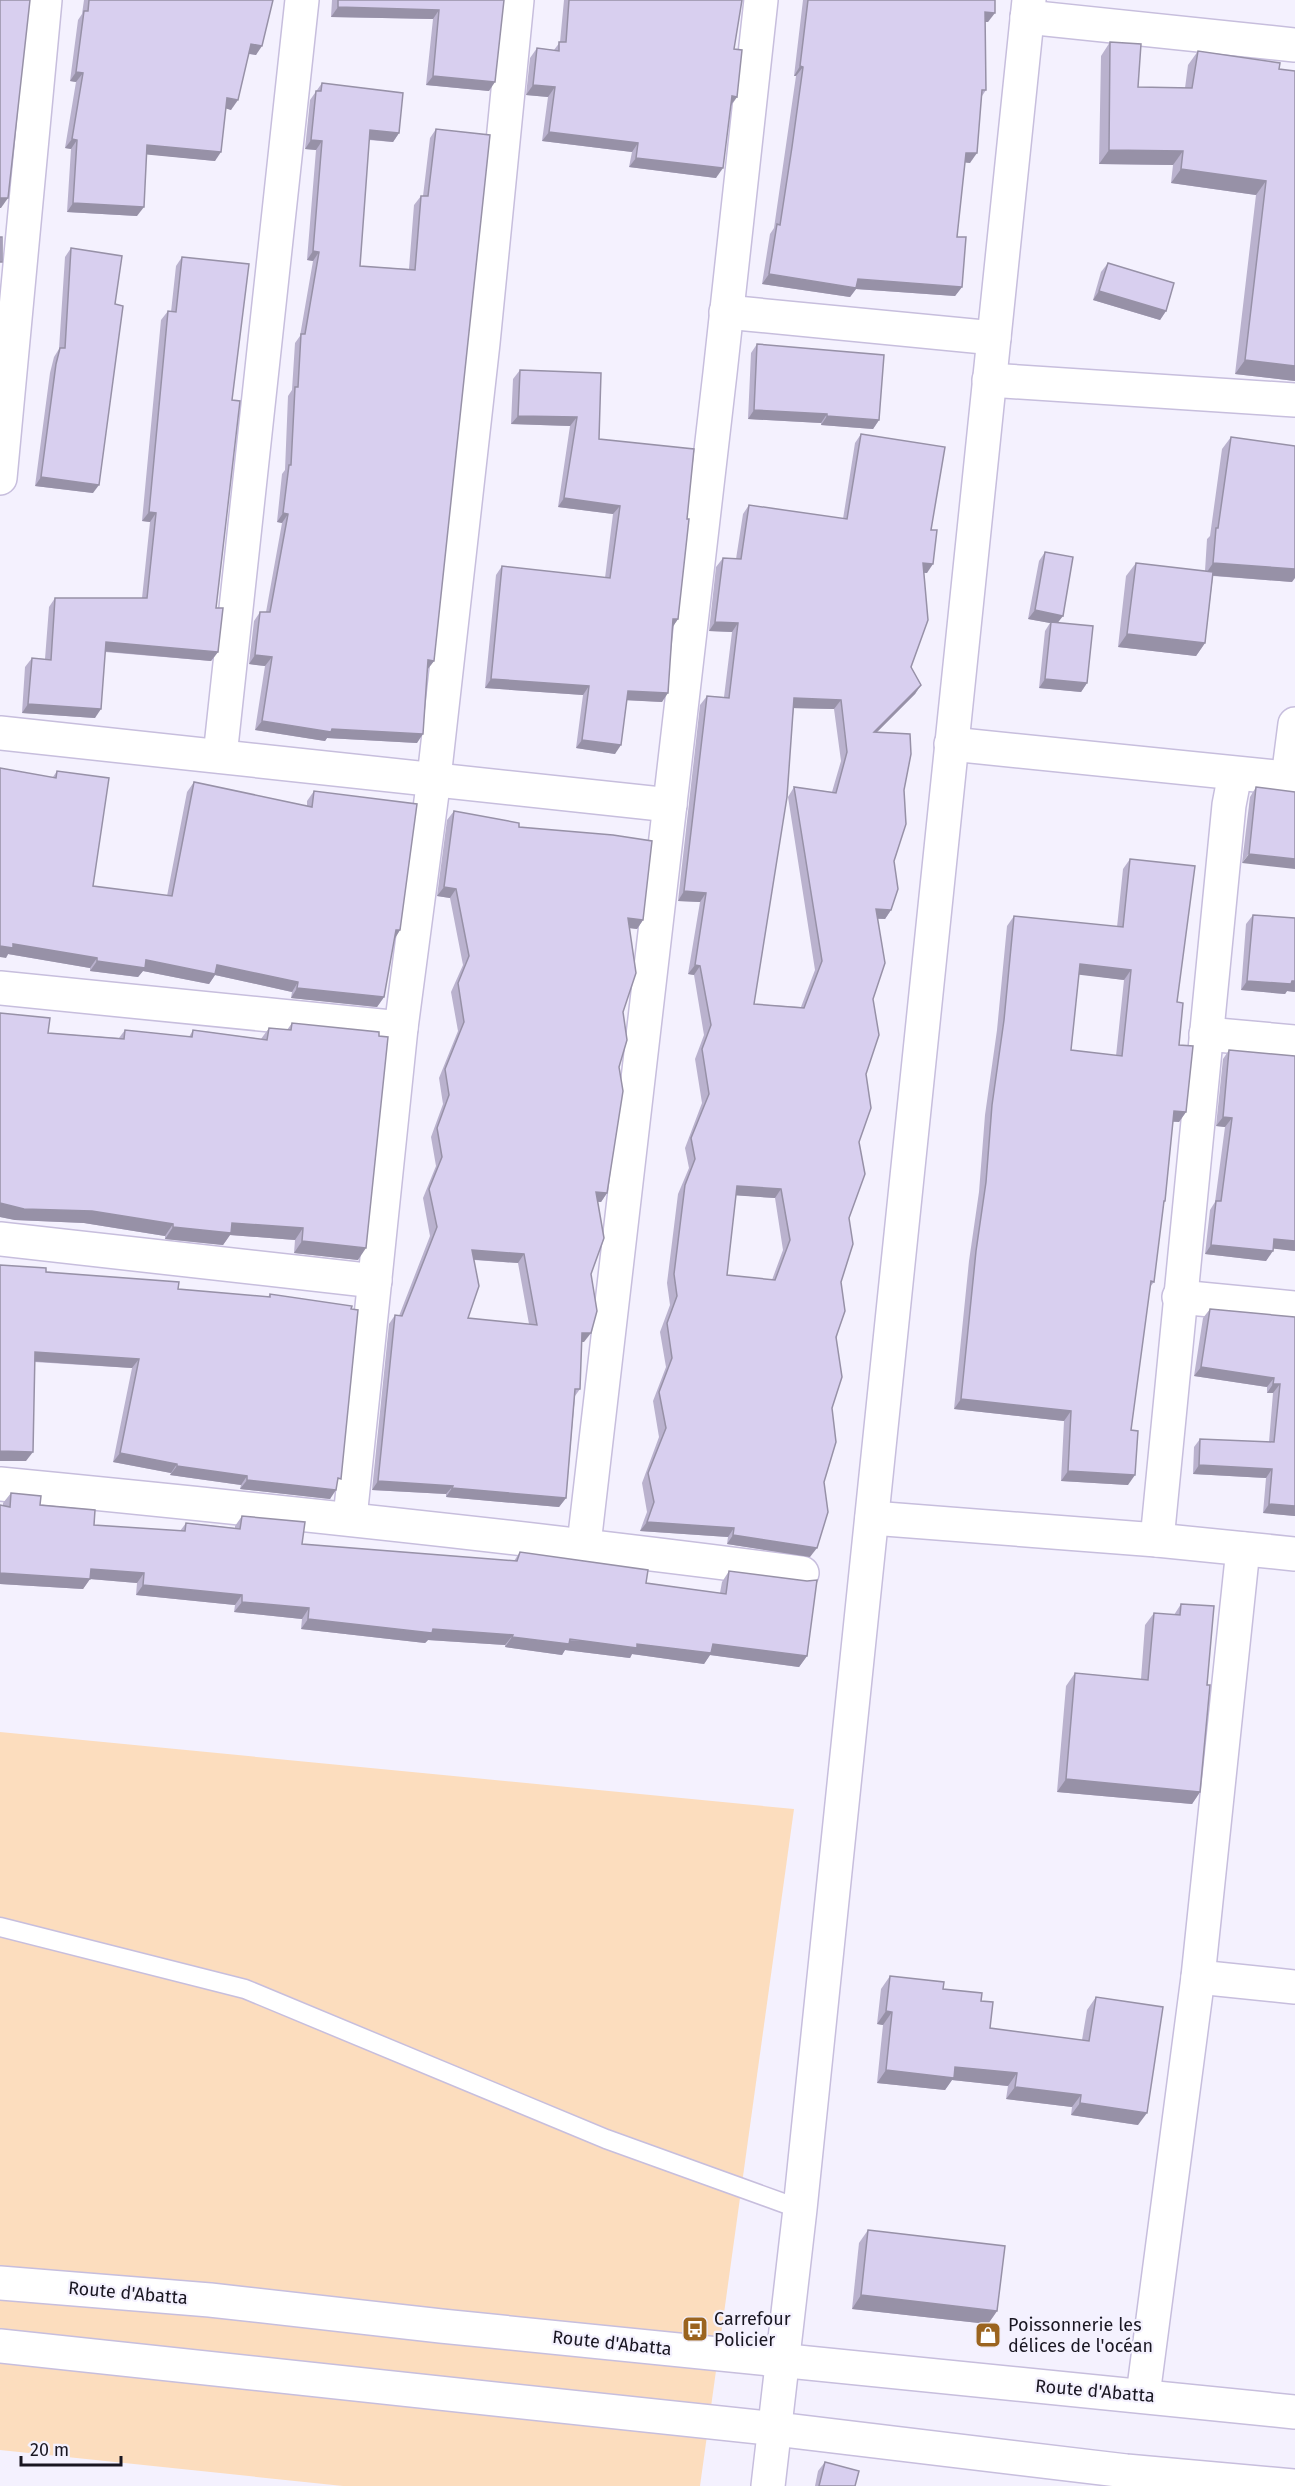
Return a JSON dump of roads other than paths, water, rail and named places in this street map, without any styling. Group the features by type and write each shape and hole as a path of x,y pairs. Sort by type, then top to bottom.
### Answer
{"street":[{"path":"0,478 45,0"},
{"path":"220,756 302,0"},
{"path":"350,1518 401,1028 434,778 483,343 517,0"},
{"path":"584,1544 761,0"},
{"path":"768,2486 800,2209 1028,9 1295,45"},
{"path":"726,312 994,338"},
{"path":"989,380 1295,400"},
{"path":"951,744 1292,779 1295,724"},
{"path":"0,733 670,805"},
{"path":"1157,1540 1229,805 1235,774"},
{"path":"0,988 401,1028"},
{"path":"1206,1034 1295,1041"},
{"path":"0,1239 375,1281"},
{"path":"1179,1297 1295,1308"},
{"path":"0,1484 350,1518 584,1544 802,1574"},
{"path":"872,1518 1157,1540 1295,1554"},
{"path":"1143,2395 1198,1977 1243,1549"},
{"path":"1198,1977 1295,1987"},
{"name":"Route d'Abatta","path":"0,2283 210,2300 441,2326 1295,2412"},
{"path":"0,2346 776,2429 1126,2478 1293,2486"}],"lane":[{"path":"0,1927 245,1989 606,2139 800,2209"}],"place":[{"name":"Carrefour Policier","path":"695,2329"},
{"name":"Poissonnerie les délices de l'océan","path":"988,2335"}]}
